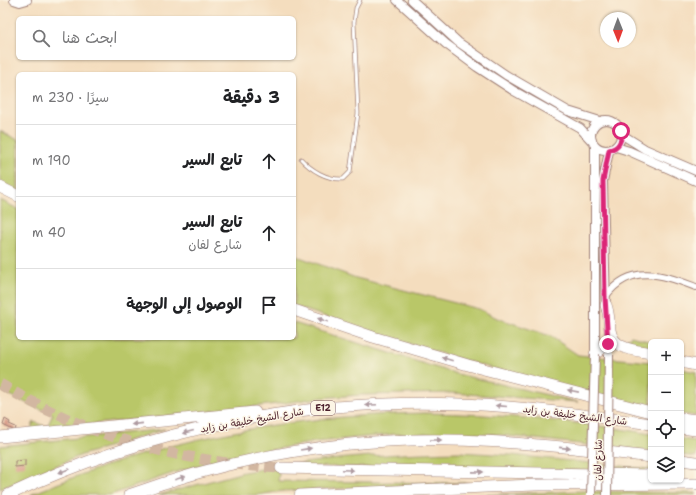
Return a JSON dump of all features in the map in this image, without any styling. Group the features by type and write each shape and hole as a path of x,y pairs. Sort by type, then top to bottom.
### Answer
{"highway":[{"path":"0,187 16,195"},
{"path":"606,301 611,334 611,347"},
{"path":"296,311 373,337 452,360 648,411"},
{"path":"595,354 611,347 622,347 648,352"},
{"path":"684,363 696,365"},
{"name":"شارع الشيخ خليفة بن زايد","path":"8,495 68,469 157,440 232,422 316,408 397,404 460,404 527,408 648,424"},
{"path":"0,437 250,412 316,408"},
{"path":"684,418 696,420"},
{"path":"684,428 696,430"},
{"path":"129,495 190,475 235,463 310,449 363,443 428,440 490,441 648,457"},
{"path":"684,460 696,462"},
{"path":"281,468 648,475"},
{"path":"684,477 696,478"},
{"path":"300,495 535,485 696,484"}],"street":[{"path":"14,0 20,2 27,0"},
{"path":"397,0 441,40 477,67 514,91 580,128 601,150 612,149 629,151 696,181"},
{"path":"412,0 458,42 506,75 568,111 600,121 607,120 614,122 619,127 621,134 620,142 612,149 603,181 606,301"},
{"path":"593,143 592,129 600,121"},
{"path":"621,134 645,149 696,170"},
{"name":"شارع لفان","path":"591,495 595,354 593,143"},
{"path":"606,301 621,281 641,274 664,276 696,287"},
{"name":"شارع لفان","path":"607,495 611,347"}],"lane":[{"path":"302,159 310,168 327,177 343,179 350,172 358,113 354,22 360,0"}],"green space":[{"path":"0,131 16,139 16,190 0,182"},
{"path":"0,200 16,208 16,340 296,340 296,324 457,374 578,402 453,393 361,395 318,398 277,404 30,431 34,422 47,427 53,414 0,390"},
{"path":"296,256 356,278 479,309 497,318 550,336 578,355 648,362 648,408 516,375 382,335 296,307"},
{"path":"631,336 648,341 648,348 624,341"},
{"path":"684,370 696,372 696,416 684,414"},
{"path":"424,413 481,415 595,425 648,434 648,452 491,434 395,434 316,442 242,455 179,471 110,495 30,495 127,459 175,445 271,425 371,415"},
{"path":"165,429 82,455 0,489 0,446"},
{"path":"684,439 696,441 696,457 684,455"},
{"path":"459,452 511,455 648,469 648,472 284,466 328,460 415,453"},
{"path":"280,466 278,481 468,483 283,491 257,495 159,495 244,472"},
{"path":"584,491 696,493 696,495 478,495"}],"building":[{"path":"5,419 10,422 9,424 16,427 15,431 3,425"},
{"path":"25,460 25,466 15,467 15,461"}],"tunnel":[{"path":"0,384 33,403 67,419 135,444 206,460 281,468"}],"route":[{"path":"608,344 605,297 603,181 609,150 616,148 620,142 621,131"}]}
